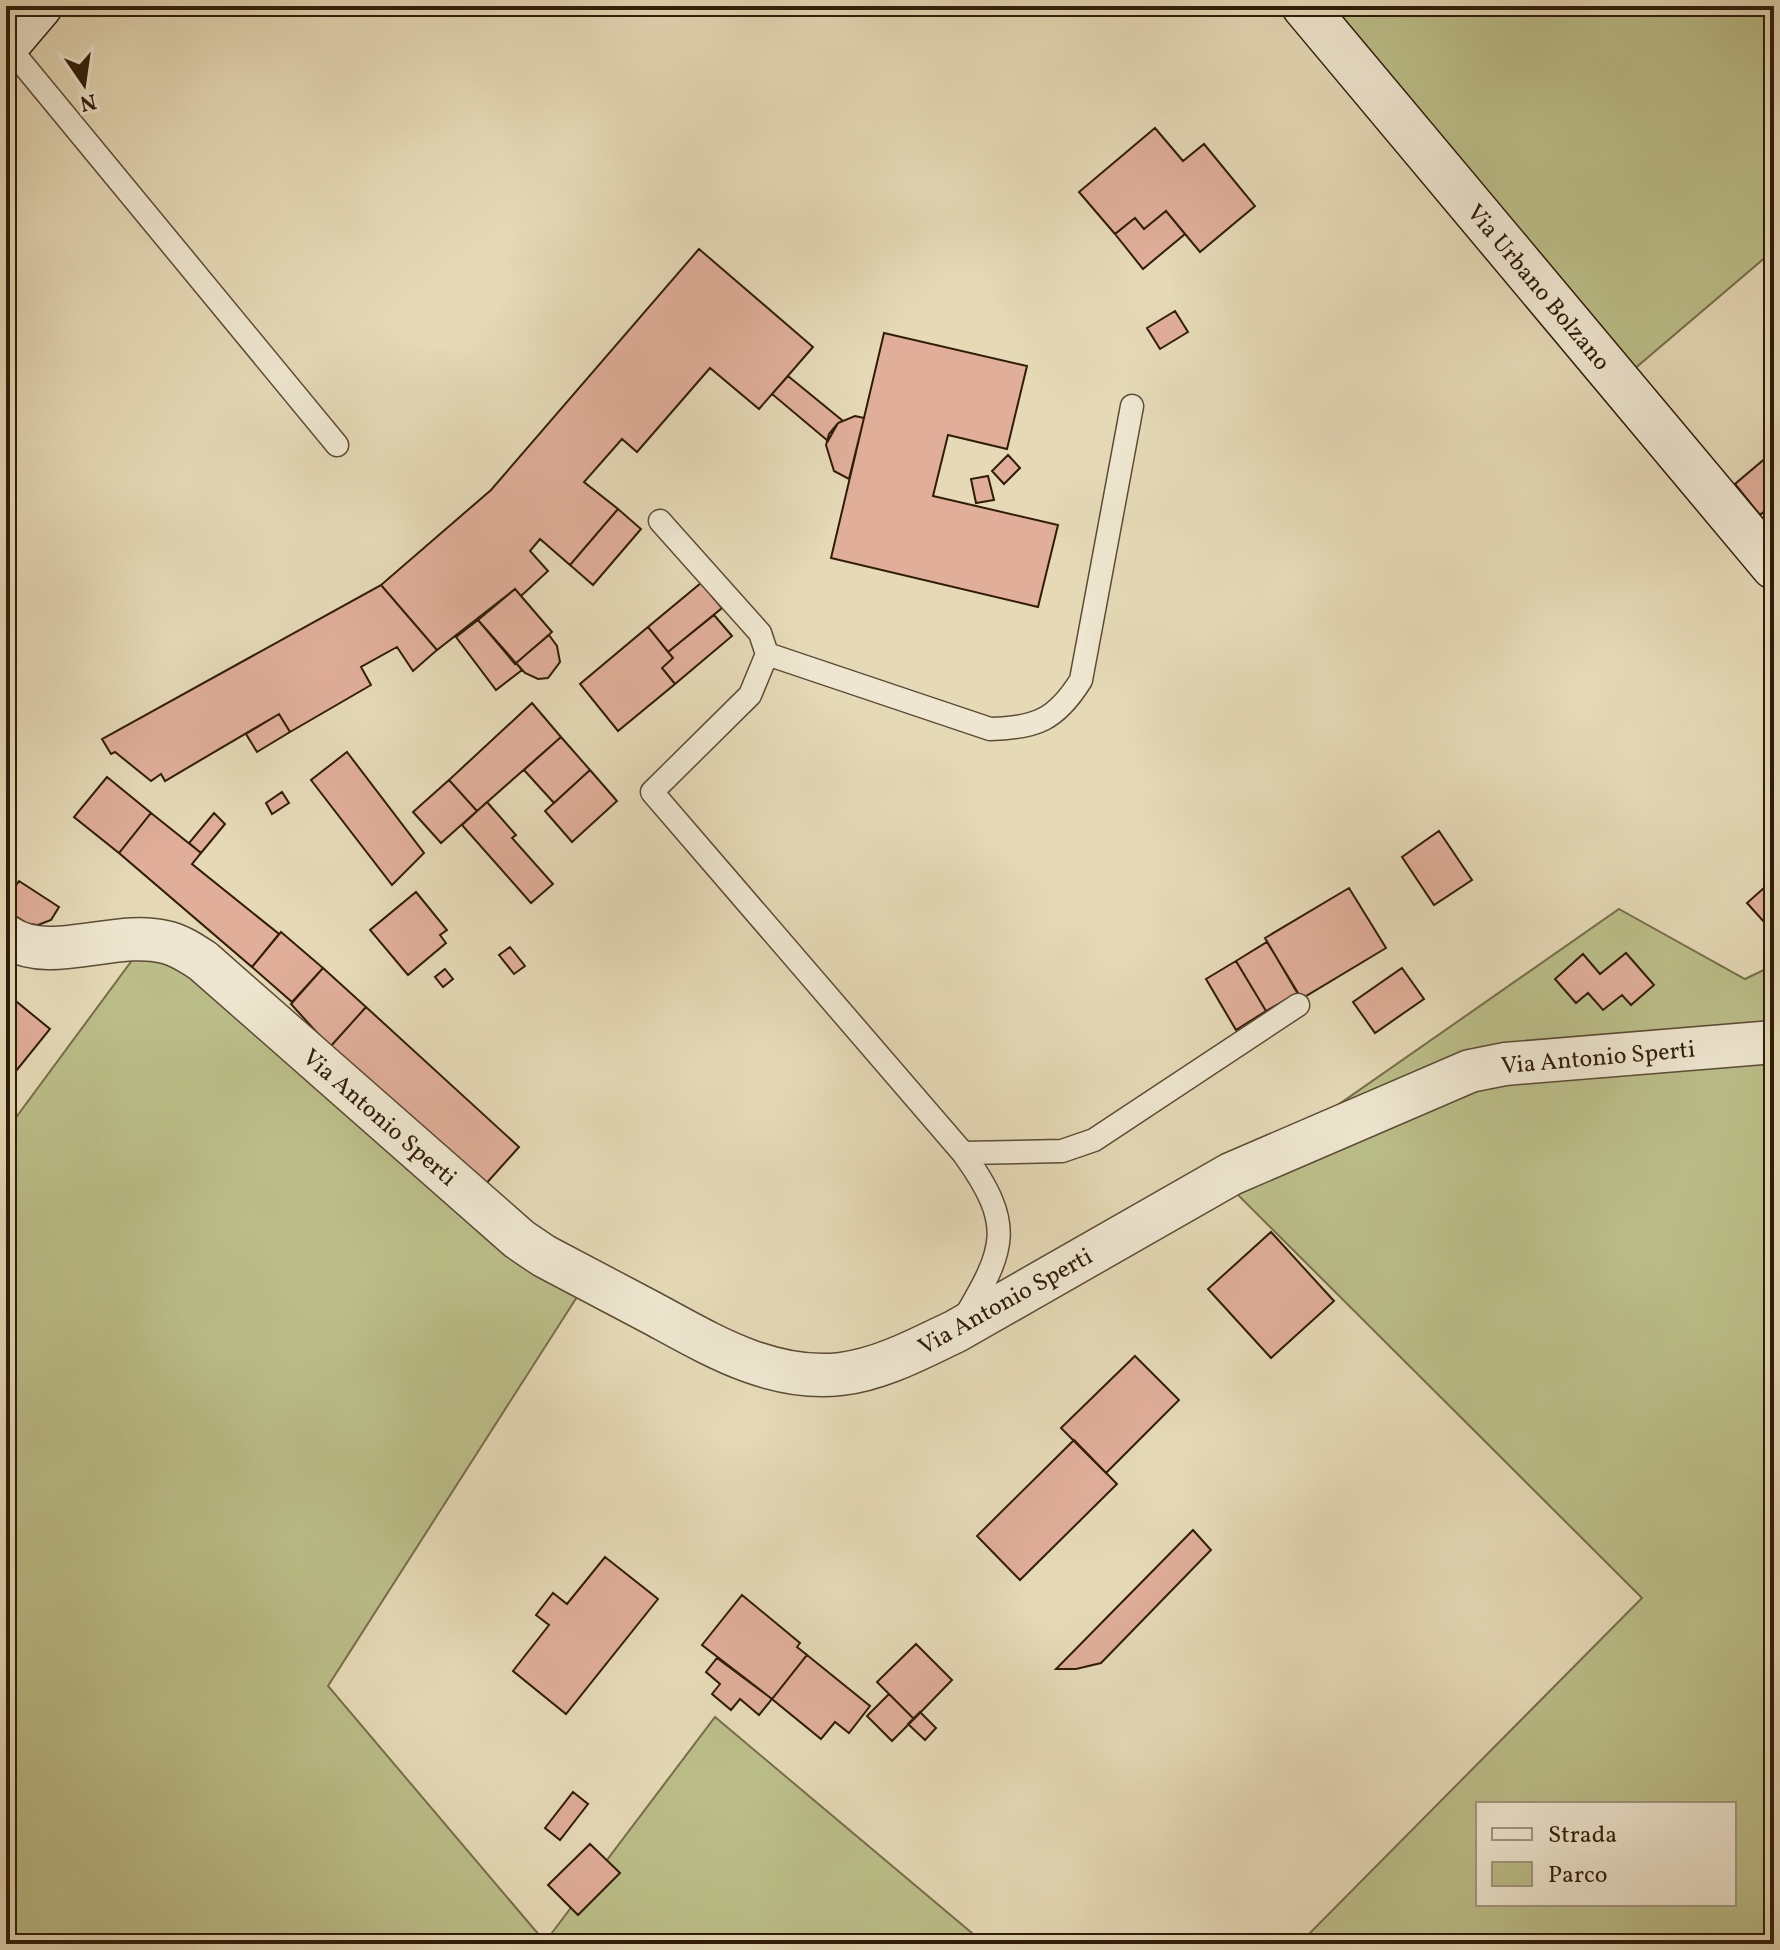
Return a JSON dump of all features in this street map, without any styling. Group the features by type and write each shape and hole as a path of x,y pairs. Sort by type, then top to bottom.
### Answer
{"street":[{"path":"6,45 40,6"},
{"name":"Via Urbano Bolzano","path":"1304,6 1774,567"},
{"name":"Via Antonio Sperti","path":"6,936 30,947 138,940 162,941 182,948 203,961 519,1239 544,1256 720,1350 783,1371 811,1375 843,1373 875,1366 956,1331 1231,1174 1470,1071 1505,1064 1774,1042"}],"lane":[{"path":"6,45 337,445"},
{"path":"767,654 990,729 1016,729 1042,721 1067,703 1081,680 1132,406"},
{"path":"660,521 760,633 767,654 750,695 652,792 963,1153 991,1196 998,1217 996,1256 989,1275 956,1331"},
{"path":"963,1153 1062,1151 1094,1140 1298,1005"}],"green space":[{"path":"1286,6 1774,6 1774,250 1606,393"},
{"path":"1619,909 1745,979 1774,965 1774,1944 1299,1944 1642,1598 1226,1183"},
{"path":"133,959 178,959 584,1286 328,1686 545,1942 715,1717 985,1944 6,1944 6,1131"}],"building":[{"path":"1155,128 1183,161 1204,144 1255,206 1200,252 1166,211 1144,229 1135,218 1115,234 1079,192"},
{"path":"1166,211 1185,234 1143,269 1115,234 1135,218 1144,229"},
{"path":"699,249 813,347 759,409 710,368 637,452 622,439 584,482 618,509 570,565 540,539 530,551 548,571 521,596 515,589 437,650 381,585 491,490"},
{"path":"1175,311 1188,332 1160,349 1147,328"},
{"path":"884,333 1027,366 1007,449 948,435 933,496 1058,525 1038,607 831,558"},
{"path":"788,376 843,421 838,423 828,441 772,394"},
{"path":"855,416 864,418 849,479 834,471 826,445 829,434 838,423"},
{"path":"1774,451 1774,503 1760,515 1735,484"},
{"path":"1008,455 1020,468 1004,484 992,471"},
{"path":"988,476 994,500 976,503 971,479"},
{"path":"618,509 641,529 593,585 570,565"},
{"path":"701,583 722,608 668,652 648,627"},
{"path":"381,585 437,650 413,671 397,647 361,667 371,685 290,732 279,714 165,781 161,774 151,781 115,752 111,754 102,739"},
{"path":"515,589 552,632 515,664 478,620"},
{"path":"714,615 732,636 675,684 662,668 673,658 668,652"},
{"path":"478,620 522,670 496,690 456,637"},
{"path":"648,627 673,658 662,668 675,684 618,731 580,684"},
{"path":"549,635 557,646 560,662 548,678 538,679 525,673 516,663"},
{"path":"532,703 561,737 477,811 449,780"},
{"path":"279,714 290,732 257,752 246,734"},
{"path":"561,737 590,770 554,803 524,770"},
{"path":"347,752 424,853 392,885 311,780"},
{"path":"590,770 617,801 572,842 545,811"},
{"path":"107,777 151,813 119,853 74,817"},
{"path":"449,780 477,811 441,843 413,812"},
{"path":"282,792 289,803 272,814 266,803"},
{"path":"487,802 516,835 512,838 553,884 531,903 462,825"},
{"path":"151,813 201,853 192,864 279,934 252,967 119,853"},
{"path":"214,813 225,824 201,853 189,843"},
{"path":"1439,831 1472,880 1434,905 1402,857"},
{"path":"1774,879 1774,933 1747,903"},
{"path":"19,881 59,907 51,920 38,925 28,924 6,910 6,900"},
{"path":"1349,888 1386,948 1301,999 1265,938"},
{"path":"416,892 447,930 440,935 446,943 408,975 370,930"},
{"path":"281,932 323,968 292,1002 252,967"},
{"path":"1267,942 1298,993 1266,1011 1236,961"},
{"path":"510,947 525,966 514,974 499,955"},
{"path":"1626,953 1654,985 1631,1005 1622,995 1603,1010 1588,993 1576,1003 1555,979 1583,954 1600,974"},
{"path":"1236,961 1266,1011 1236,1030 1206,979"},
{"path":"323,968 366,1007 330,1047 291,1004"},
{"path":"1402,968 1424,999 1375,1033 1353,1002"},
{"path":"445,969 453,979 443,987 435,977"},
{"path":"6,993 50,1029 12,1076 6,1071"},
{"path":"366,1007 519,1147 483,1187 330,1047"},
{"path":"1271,1232 1334,1301 1271,1358 1208,1289"},
{"path":"1135,1356 1179,1400 1106,1473 1061,1428"},
{"path":"1074,1440 1117,1484 1020,1580 977,1536"},
{"path":"1193,1530 1211,1550 1101,1663 1076,1669 1056,1669"},
{"path":"605,1557 658,1599 566,1714 513,1671 549,1625 536,1615 553,1593 567,1604"},
{"path":"742,1595 800,1643 797,1647 807,1655 772,1699 702,1645"},
{"path":"916,1644 952,1680 914,1719 877,1682"},
{"path":"807,1655 870,1706 849,1733 835,1722 821,1739 772,1699"},
{"path":"717,1658 772,1699 759,1715 740,1699 731,1710 712,1694 720,1684 706,1672"},
{"path":"889,1694 914,1719 892,1741 867,1716"},
{"path":"920,1712 936,1728 925,1740 908,1724"},
{"path":"573,1792 588,1804 560,1840 545,1828"},
{"path":"590,1844 620,1873 578,1915 548,1885"}]}
